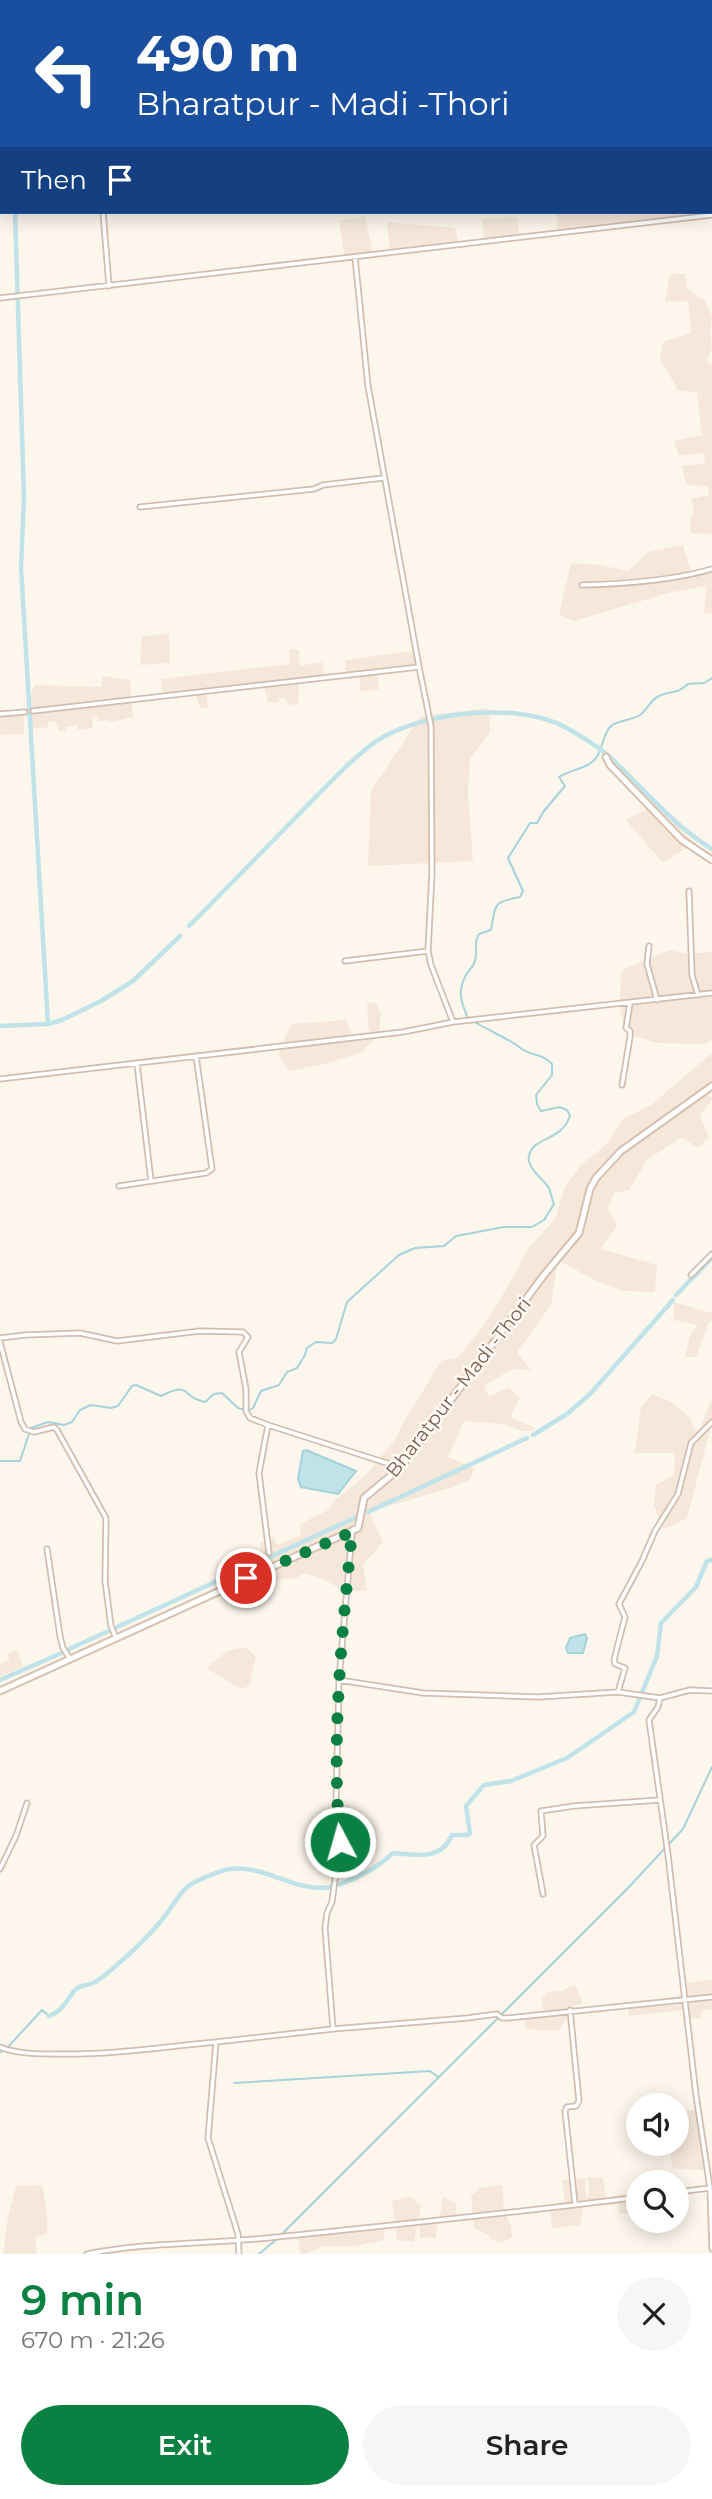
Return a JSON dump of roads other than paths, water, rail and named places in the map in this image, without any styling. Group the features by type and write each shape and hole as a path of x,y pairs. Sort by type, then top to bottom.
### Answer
{"main road":[{"path":"606,757 618,774 682,840 712,860"},
{"name":"Bharatpur - Madi -Thori","path":"352,1532 360,1523 364,1498 400,1468 544,1275 579,1233 590,1189 596,1178 621,1151 712,1086"},
{"path":"0,1691 269,1567 352,1532"}],"street":[{"path":"103,214 109,286"},
{"path":"0,298 712,215"},
{"path":"355,257 368,386 383,478 431,722 432,873 428,951 453,1022"},
{"path":"140,507 314,489 323,485 383,478"},
{"path":"582,585 629,584 692,575 712,569"},
{"path":"33,711 419,667"},
{"path":"0,714 25,712"},
{"path":"690,891 692,975 698,995"},
{"path":"649,946 647,964 657,1000"},
{"path":"345,961 428,951"},
{"path":"0,1079 403,1032 453,1022 712,993"},
{"path":"622,1085 630,1037 630,1031 626,1028 630,1003"},
{"path":"119,1186 206,1173 212,1169 196,1056"},
{"path":"137,1064 151,1181"},
{"path":"691,1275 712,1254"},
{"path":"116,1638 111,1626 105,1581 106,1518 57,1430 54,1427 34,1432 25,1429 0,1340 25,1335 80,1333 117,1341 200,1331 243,1332 248,1337 239,1352 239,1358 246,1389 246,1412 250,1418 400,1468"},
{"path":"618,1692 625,1671 625,1668 615,1664 614,1660 625,1617 619,1604 655,1531 678,1494 691,1443 712,1422"},
{"path":"268,1425 259,1473 269,1536 269,1553"},
{"path":"333,2029 325,1928 337,1875 340,1842 336,1805 339,1680 352,1532"},
{"path":"47,1549 60,1636 70,1659"},
{"path":"339,1680 435,1693 539,1697 618,1692 660,1698 690,1690 712,1691"},
{"path":"660,1698 658,1707 649,1720 710,2188 712,2249"},
{"path":"543,1894 534,1845 542,1836 541,1811 659,1800"},
{"path":"0,1869 27,1803"},
{"path":"0,2046 8,2050 42,2054 83,2055 333,2029 497,2014 502,2018 712,1997"},
{"path":"570,2010 579,2101 576,2106 567,2107 565,2111 575,2205"},
{"path":"216,2042 208,2138 239,2239 239,2254"},
{"path":"689,2191 710,2188"},
{"path":"87,2254 435,2221 626,2199"}],"water":[{"path":"303,1451 356,1471 338,1494 301,1487 298,1479"},
{"path":"585,1634 587,1638 583,1653 568,1653 566,1648 570,1638"}],"waterway":[{"path":"15,214 24,498 21,567 48,1024"},
{"path":"468,1018 461,992 463,981 475,961 477,938 479,934 491,930 497,905 520,897 523,891 508,858 530,823 537,823 565,786 559,777 593,761 608,730 614,724 640,715 659,696 677,691 688,684 704,683 712,678"},
{"path":"189,926 365,750 394,732 442,717 496,712 522,714 565,727 608,755 673,819 712,849"},
{"path":"0,1026 48,1024 101,1001 133,981 180,936"},
{"path":"0,1461 20,1461 31,1428 48,1422 64,1425 72,1422 80,1410 91,1405 111,1408 118,1406 132,1386 136,1385 161,1396 182,1390 205,1402 214,1394 222,1393 238,1408 248,1411 253,1408 261,1391 279,1385 287,1372 297,1368 307,1348 316,1342 332,1343 336,1339 347,1302 399,1255 415,1248 444,1246 456,1236 504,1227 532,1227 544,1220 554,1204 549,1188 530,1165 529,1156 536,1145 560,1130 570,1116 567,1110 560,1107 541,1111 537,1104 536,1095 552,1075 552,1064 473,1021"},
{"path":"676,1295 712,1258"},
{"path":"533,1435 567,1414 590,1394 673,1300"},
{"path":"368,1512 527,1438"},
{"path":"115,1628 359,1516"},
{"path":"338,1885 367,1872 393,1853 435,1853 452,1835 468,1835 470,1833 466,1806 484,1785 511,1781 567,1758 634,1712 657,1656 661,1623 696,1587 707,1561 712,1560"},
{"path":"67,1650 111,1630"},
{"path":"0,1680 64,1652"},
{"path":"281,2235 626,1890 683,1829 712,1767"},
{"path":"49,2016 61,2009 76,1989 98,1980 124,1959 155,1928 190,1884 221,1871 249,1869 304,1886 331,1887"},
{"path":"7,2048 42,2010 49,2016"},
{"path":"234,2083 430,2071 438,2077"},
{"path":"259,2254 277,2239"}]}
